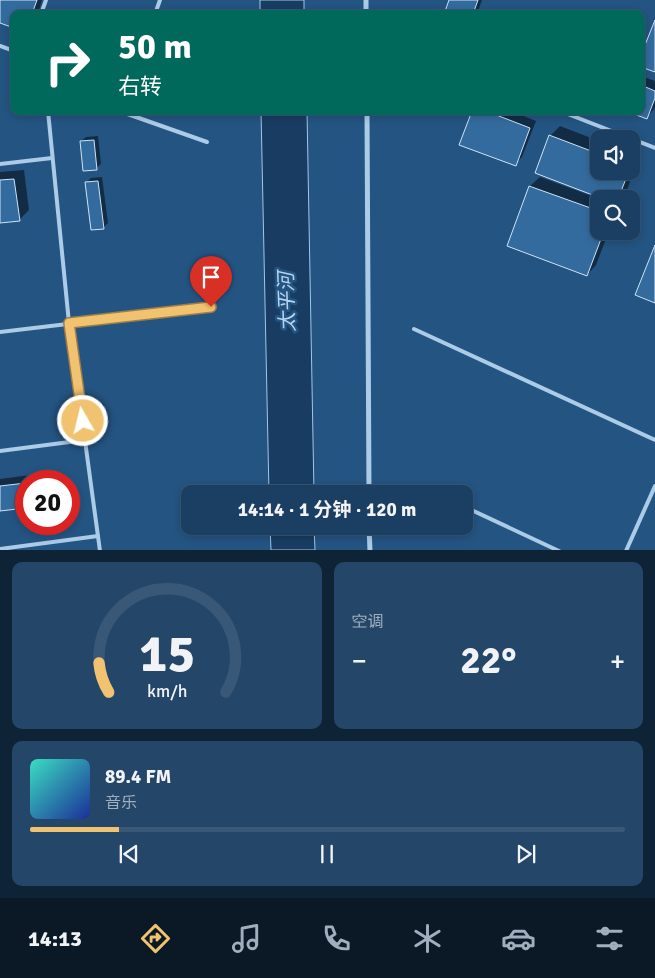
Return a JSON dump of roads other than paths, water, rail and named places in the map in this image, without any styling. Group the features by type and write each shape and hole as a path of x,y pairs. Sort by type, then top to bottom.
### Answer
{"street":[{"path":"367,115 369,485"},
{"path":"370,535 370,550"}],"lane":[{"path":"48,115 69,323 100,550"},
{"path":"130,115 207,142"},
{"path":"570,115 655,148"},
{"path":"0,164 52,158"},
{"path":"0,332 211,307"},
{"path":"414,330 655,440"},
{"path":"0,451 85,440"},
{"path":"626,550 655,486"},
{"path":"473,511 559,550"},
{"path":"0,549 98,536"}],"water":[{"path":"260,0 304,0 304,10 260,10"},
{"name":"太平河","path":"261,115 307,115 314,485 269,485"},
{"path":"270,535 314,535 315,550 271,550"}]}
